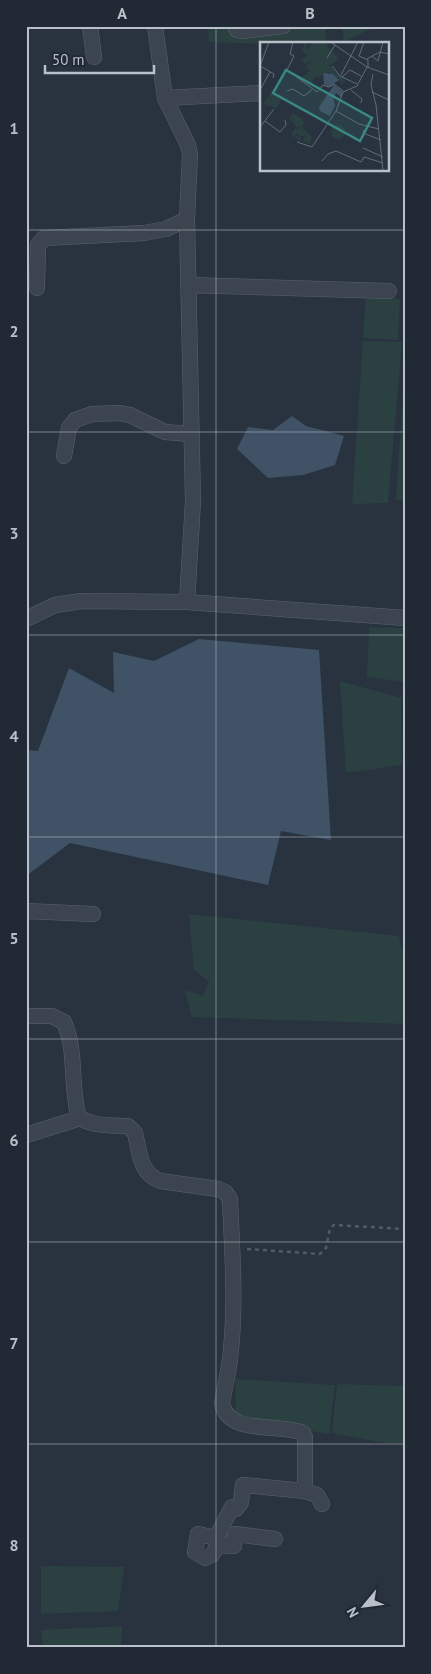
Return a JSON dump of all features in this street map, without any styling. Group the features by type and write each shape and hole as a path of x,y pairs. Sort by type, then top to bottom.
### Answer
{"street":[{"path":"90,26 94,56"},
{"path":"155,26 165,98 170,112 188,145 190,154 187,219 190,434 193,501 187,602"},
{"path":"235,26 238,30 242,31 284,26"},
{"path":"165,98 260,93"},
{"path":"36,288 38,245 44,238 144,233 166,229 187,219"},
{"path":"188,286 388,291"},
{"path":"64,456 69,428 75,420 92,414 120,413 130,415 165,432 190,434"},
{"path":"26,619 55,604 81,601 187,602 405,618"},
{"path":"26,910 93,914"},
{"path":"26,1016 52,1016 64,1022 71,1042 73,1091 78,1116 82,1120 92,1123 128,1126 132,1129 135,1133 143,1166 151,1178 160,1182 218,1188 226,1192 230,1199 232,1335 222,1403 223,1408 230,1418 246,1425 303,1433 305,1491"},
{"path":"26,1135 74,1120 78,1116"},
{"path":"275,1539 235,1534 234,1546 218,1545 212,1555 205,1558 195,1552 198,1534 216,1538 232,1507 236,1509 241,1502 242,1485 305,1491 317,1495 322,1504"}],"path":[{"path":"232,1247 320,1254 326,1248 330,1228 334,1225 405,1229"}],"green space":[{"path":"208,26 325,26 326,42 260,42 260,44 209,42"},
{"path":"342,26 376,26 344,42"},
{"path":"366,294 400,299 398,340 363,338"},
{"path":"363,341 402,342 388,503 352,504"},
{"path":"405,361 405,500 396,500"},
{"path":"369,627 405,628 405,682 367,677"},
{"path":"340,681 401,698 402,765 346,773"},
{"path":"189,914 399,936 405,964 405,1024 192,1017 185,990 203,996 209,982 194,970"},
{"path":"235,1379 335,1385 329,1434 236,1418"},
{"path":"337,1384 405,1386 405,1443 384,1443 332,1433"},
{"path":"41,1566 124,1567 118,1611 41,1614"},
{"path":"122,1626 121,1648 43,1648 41,1630"}],"water":[{"path":"292,416 306,426 344,436 335,465 303,475 268,478 237,449 248,427 273,430"},
{"path":"199,639 319,650 331,840 281,831 268,885 70,843 26,876 26,750 38,751 69,668 114,693 113,652 154,661"}]}
